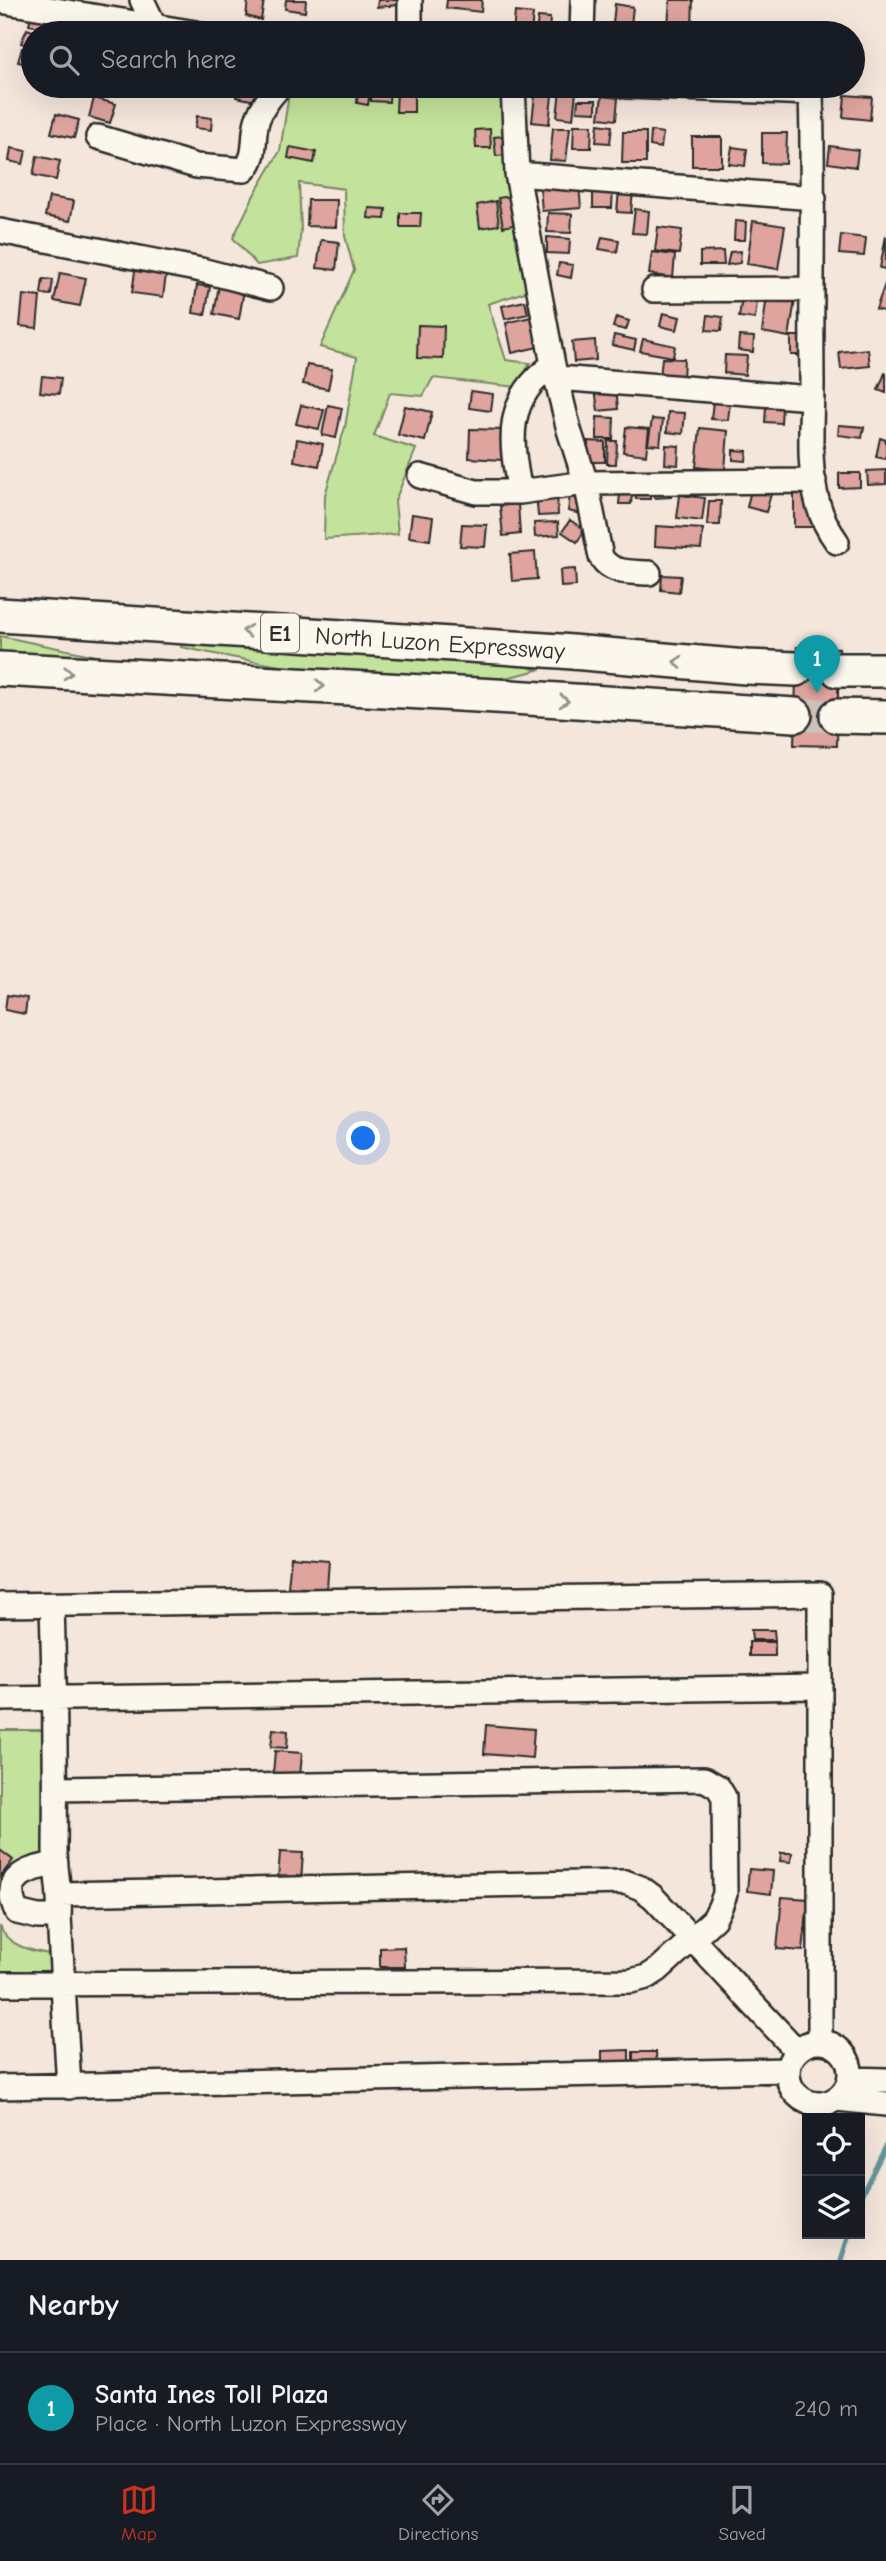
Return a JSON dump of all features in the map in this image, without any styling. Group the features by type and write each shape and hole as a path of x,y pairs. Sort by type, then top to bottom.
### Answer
{"highway":[{"name":"North Luzon Expressway","path":"0,615 796,669"},
{"name":"North Luzon Expressway","path":"0,669 795,715"},
{"path":"838,670 886,670"},
{"path":"837,716 886,717"}],"street":[{"path":"109,19 130,0"},
{"path":"142,0 152,21"},
{"path":"410,0 411,21"},
{"path":"582,21 583,0"},
{"path":"0,1 120,21"},
{"path":"98,137 196,166 244,170 251,162 257,120 269,98"},
{"path":"514,98 517,174 556,372 569,430 586,483 601,557 606,565 615,570 649,573"},
{"path":"811,98 814,198 811,289 814,481 822,516 838,542"},
{"path":"517,174 814,198"},
{"path":"0,231 201,270 271,288"},
{"path":"654,290 811,289"},
{"path":"520,492 512,431 517,405 530,384 556,372 812,398"},
{"path":"421,476 476,492 520,492 586,483 814,481"},
{"path":"0,1605 820,1594 820,2041"},
{"path":"52,1605 55,1864 65,1985 69,2087"},
{"path":"0,1699 820,1687"},
{"path":"0,1984 631,1981 647,1977 658,1970 714,1919 725,1895 724,1797 718,1787 704,1779 56,1789"},
{"path":"55,1864 27,1870 19,1875 11,1893 17,1912 38,1917 60,1906 625,1882 653,1897 691,1938 792,2060"},
{"path":"820,2041 831,2043 847,2057 850,2078 843,2093 827,2103 807,2102 792,2089 788,2080 792,2060 803,2045 820,2041"},
{"path":"0,2087 69,2087 792,2060"},
{"path":"850,2078 886,2080"},
{"path":"836,2099 886,2105"}],"green space":[{"path":"288,98 503,98 528,291 488,304 506,360 530,363 517,387 433,378 423,396 390,393 374,436 416,449 395,501 398,534 324,539 325,495 345,427 357,357 320,347 354,270 345,236 344,189 299,183 301,229 298,258 257,265 233,238 280,151"},
{"path":"185,635 469,649 538,670 492,680 447,681 370,677 256,662 181,647"},
{"path":"0,636 106,658 0,655"},
{"path":"0,1730 45,1730 47,1866 9,1888 0,1904"},
{"path":"0,1926 13,1942 27,1949 49,1954 50,1995 0,1991"}],"building":[{"path":"248,0 264,0 261,20 246,16"},
{"path":"286,0 306,0 305,12 285,9"},
{"path":"378,0 398,0 398,5 377,7"},
{"path":"447,0 482,0 481,12 446,8"},
{"path":"670,0 693,0 692,21 668,21"},
{"path":"615,4 633,7 631,21 613,21"},
{"path":"515,12 533,14 532,21 514,21"},
{"path":"31,15 47,18 46,21 30,21"},
{"path":"538,17 550,18 550,21 538,21"},
{"path":"872,97 870,120 843,117 845,98"},
{"path":"94,98 116,104 110,123 89,117"},
{"path":"357,98 369,98 368,105 357,103"},
{"path":"371,98 389,98 389,102 371,101"},
{"path":"397,98 414,98 414,112 396,112"},
{"path":"535,98 552,98 549,124 532,122"},
{"path":"559,98 575,98 573,119 557,117"},
{"path":"602,98 618,98 616,120 599,118"},
{"path":"578,100 596,100 596,112 577,111"},
{"path":"56,114 79,120 74,138 51,133"},
{"path":"197,116 212,118 211,130 195,128"},
{"path":"598,124 612,126 610,143 596,142"},
{"path":"574,125 592,125 591,148 573,148"},
{"path":"553,128 570,128 566,161 550,160"},
{"path":"490,129 491,148 476,148 475,130"},
{"path":"651,131 663,133 661,148 650,146"},
{"path":"623,132 646,132 646,163 622,163"},
{"path":"762,133 787,133 786,164 762,163"},
{"path":"504,136 506,155 496,156 494,137"},
{"path":"692,137 722,137 722,166 692,166"},
{"path":"830,146 858,150 856,167 828,163"},
{"path":"290,147 316,152 314,163 288,158"},
{"path":"732,147 747,149 745,166 729,164"},
{"path":"11,148 26,151 23,164 9,161"},
{"path":"37,156 60,161 56,180 33,175"},
{"path":"579,185 581,208 542,211 540,187"},
{"path":"593,187 613,187 612,208 593,208"},
{"path":"619,190 633,191 631,213 617,212"},
{"path":"512,196 517,224 503,227 498,198"},
{"path":"49,197 74,201 70,221 45,216"},
{"path":"308,200 337,200 336,227 307,226"},
{"path":"496,201 499,225 480,228 477,205"},
{"path":"369,208 386,209 385,219 368,218"},
{"path":"635,209 649,211 647,234 632,233"},
{"path":"400,213 421,213 420,227 400,227"},
{"path":"548,213 572,214 571,233 547,232"},
{"path":"735,221 746,222 745,240 734,240"},
{"path":"753,221 785,226 778,269 747,264"},
{"path":"658,227 682,230 679,254 655,251"},
{"path":"841,235 866,238 864,256 839,254"},
{"path":"886,236 886,269 880,268"},
{"path":"547,237 570,239 569,254 547,253"},
{"path":"602,237 619,240 617,252 599,249"},
{"path":"321,240 339,242 336,270 317,268"},
{"path":"723,251 724,265 700,265 700,252"},
{"path":"741,251 740,263 727,265 730,252"},
{"path":"652,252 675,255 673,278 649,274"},
{"path":"559,263 573,265 571,278 557,275"},
{"path":"135,271 166,275 163,297 132,293"},
{"path":"60,273 86,278 80,306 54,301"},
{"path":"43,279 53,280 51,295 41,294"},
{"path":"220,279 245,284 239,319 214,314"},
{"path":"197,285 210,287 205,315 193,313"},
{"path":"886,285 886,312 876,309"},
{"path":"743,292 758,294 755,319 739,317"},
{"path":"23,295 40,297 37,328 20,326"},
{"path":"767,296 795,300 789,337 762,332"},
{"path":"525,301 528,314 505,319 502,306"},
{"path":"663,313 680,317 677,330 660,326"},
{"path":"708,315 723,317 721,331 706,330"},
{"path":"531,317 538,347 512,353 506,323"},
{"path":"616,317 629,321 626,330 613,327"},
{"path":"418,325 444,326 443,359 417,358"},
{"path":"614,335 636,340 634,350 612,345"},
{"path":"739,336 754,337 753,352 738,350"},
{"path":"791,336 809,336 809,355 791,355"},
{"path":"643,339 675,346 673,357 640,351"},
{"path":"595,340 596,360 574,362 572,342"},
{"path":"868,349 870,366 841,369 839,352"},
{"path":"725,355 747,356 745,375 724,373"},
{"path":"662,358 684,359 683,379 660,378"},
{"path":"307,365 332,369 328,389 303,384"},
{"path":"886,374 886,393 878,390"},
{"path":"42,376 61,378 59,394 40,392"},
{"path":"616,386 618,409 598,411 595,388"},
{"path":"471,391 493,394 491,411 469,408"},
{"path":"713,401 730,402 728,420 711,419"},
{"path":"301,405 324,410 319,429 296,424"},
{"path":"328,405 342,408 336,438 322,435"},
{"path":"405,406 432,412 425,441 398,435"},
{"path":"766,406 782,407 781,423 765,422"},
{"path":"668,412 685,413 683,434 667,432"},
{"path":"597,417 614,418 613,439 597,439"},
{"path":"652,419 663,420 660,445 648,444"},
{"path":"839,425 864,427 862,438 838,435"},
{"path":"626,427 649,429 646,455 623,452"},
{"path":"700,428 728,431 725,470 696,467"},
{"path":"470,429 503,430 502,460 469,458"},
{"path":"880,438 886,440 886,459 876,457"},
{"path":"297,439 323,444 319,466 294,461"},
{"path":"588,441 605,442 605,462 588,462"},
{"path":"608,441 617,441 616,464 607,464"},
{"path":"666,445 679,446 678,465 665,464"},
{"path":"733,450 747,451 746,461 733,460"},
{"path":"886,470 886,484 868,485 867,471"},
{"path":"839,473 860,473 860,487 839,488"},
{"path":"637,483 650,483 650,499 636,499"},
{"path":"621,484 633,485 631,504 619,504"},
{"path":"653,490 671,490 671,497 654,498"},
{"path":"751,490 771,494 766,512 747,507"},
{"path":"557,491 558,515 538,516 536,492"},
{"path":"794,493 815,493 814,527 794,527"},
{"path":"570,495 583,497 581,514 568,511"},
{"path":"680,495 705,498 702,521 677,518"},
{"path":"709,501 721,501 720,525 707,525"},
{"path":"518,504 520,534 503,536 500,506"},
{"path":"412,514 433,517 430,540 409,537"},
{"path":"570,520 585,530 577,542 562,532"},
{"path":"558,522 559,535 535,537 534,523"},
{"path":"462,524 487,525 485,547 460,546"},
{"path":"656,526 703,529 701,549 655,546"},
{"path":"535,552 537,579 512,581 510,554"},
{"path":"575,569 576,586 561,587 560,570"},
{"path":"662,575 681,576 679,592 661,590"},
{"path":"797,647 839,648 837,746 794,745"},
{"path":"7,995 27,998 25,1014 5,1010"},
{"path":"291,1557 329,1560 327,1589 288,1587"},
{"path":"751,1630 774,1630 775,1640 752,1640"},
{"path":"749,1642 775,1642 775,1656 749,1656"},
{"path":"486,1725 534,1729 532,1758 484,1754"},
{"path":"273,1729 288,1731 287,1748 271,1747"},
{"path":"275,1751 302,1753 300,1777 273,1774"},
{"path":"0,1850 13,1860 0,1877"},
{"path":"280,1852 303,1853 301,1882 278,1880"},
{"path":"781,1853 792,1853 791,1862 780,1861"},
{"path":"749,1869 773,1871 771,1894 747,1891"},
{"path":"782,1897 808,1899 803,1951 777,1949"},
{"path":"404,1947 405,1967 380,1967 380,1948"},
{"path":"629,2050 629,2070 602,2071 602,2051"},
{"path":"633,2052 656,2052 657,2072 633,2073"}],"waterway":[{"path":"865,2188 886,2146"},
{"path":"841,2260 847,2239"}],"tunnel":[{"path":"796,669 838,670"},
{"path":"795,715 837,716"}],"place":[{"name":"Santa Ines Toll Plaza","path":"817,693"}]}
